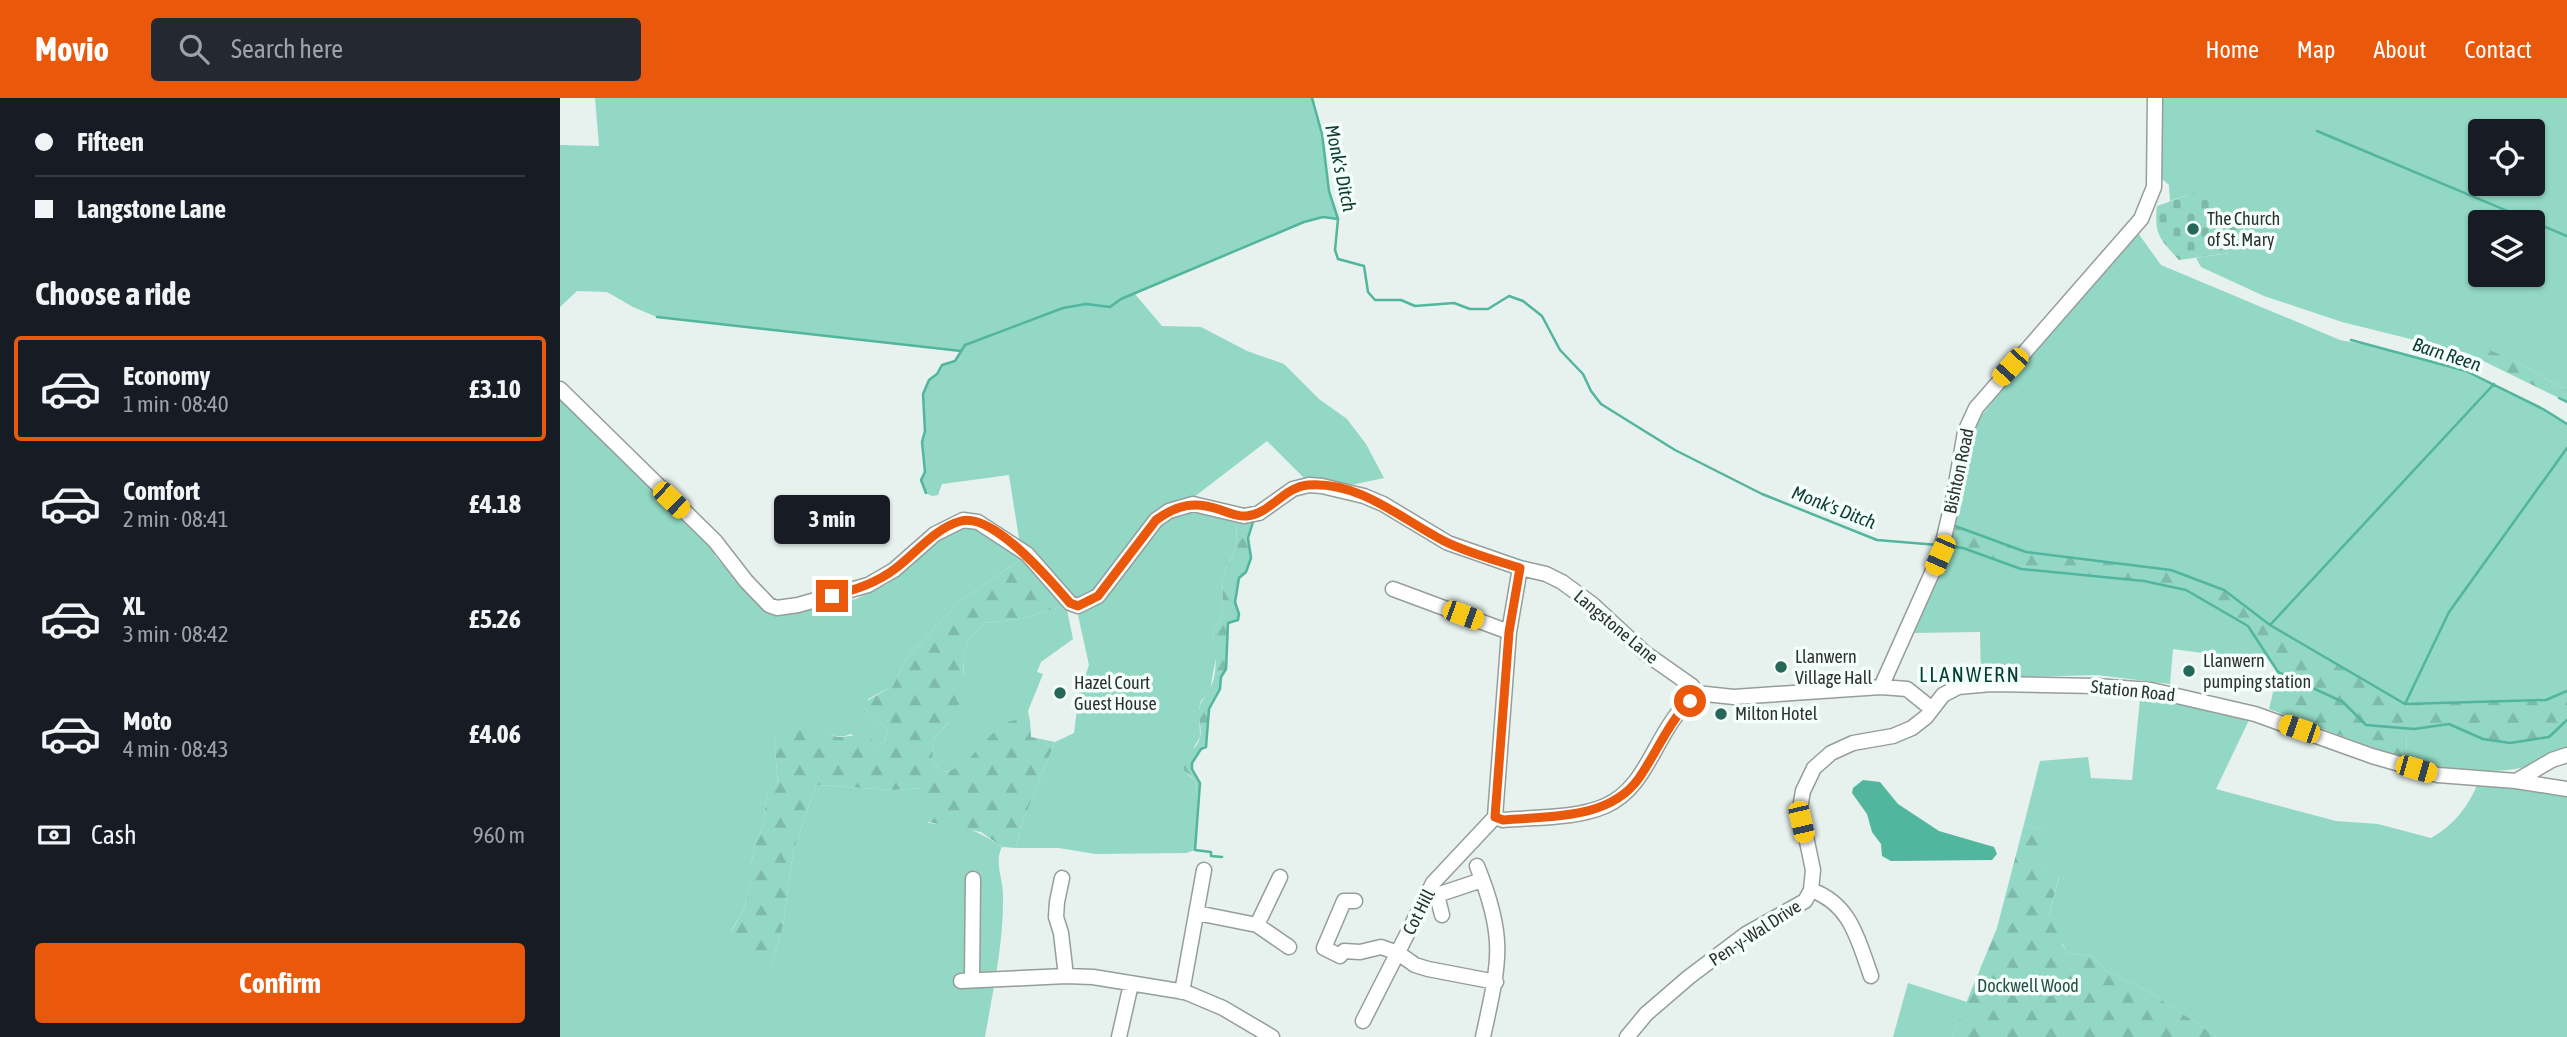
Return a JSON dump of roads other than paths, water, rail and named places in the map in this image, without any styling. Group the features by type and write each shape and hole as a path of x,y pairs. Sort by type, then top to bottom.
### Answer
{"street":[{"name":"Bishton Road","path":"1881,687 1940,555 1965,432 1976,408 2141,219 2154,187 2155,98"},
{"name":"Langstone Lane","path":"560,389 715,541 762,599 777,607 821,599 868,585 894,570 935,534 963,520 978,522 1027,554 1070,603 1078,606 1098,596 1156,520 1169,511 1193,504 1244,516 1259,513 1293,489 1309,485 1364,496 1383,504 1448,543 1520,568 1546,574 1577,593 1645,653 1692,686 1696,693"},
{"path":"1520,568 1509,632 1495,817 1503,820 1568,814 1603,807 1618,799 1638,779 1678,713 1696,693 1734,697 1881,687 1907,689 1932,709"},
{"path":"1393,589 1509,632"},
{"name":"Station Road","path":"1932,709 1943,695 1958,687 1991,684 2151,690 2255,714 2372,757 2438,775 2516,781 2567,789"},
{"name":"Pen-y-Wal Drive","path":"1627,1037 1646,1014 1746,934 1805,901 1811,890 1813,870 1800,808 1802,791 1809,776 1831,753 1853,743 1893,736 1912,729 1932,709"},
{"path":"2516,781 2552,760 2567,755"},
{"name":"Cot Hill","path":"1363,1021 1433,883 1495,817"},
{"path":"1182,992 1205,870"},
{"path":"1442,915 1437,895 1479,873 1496,921 1499,952 1496,982 1483,1037"},
{"path":"1257,925 1280,877"},
{"path":"1062,878 1056,917 1061,933 1066,976"},
{"path":"973,879 967,980 1066,976 1182,992 1223,1008 1268,1036"},
{"path":"1811,890 1824,894 1839,906 1853,924 1871,976"},
{"path":"1355,901 1344,901 1324,948 1340,956 1344,951 1360,952 1381,947 1398,953 1415,965 1496,982"},
{"path":"1197,913 1257,925 1289,947"},
{"path":"1119,1037 1131,984"}],"waterway":[{"name":"Monk's Ditch","path":"1312,98 1322,134 1329,191 1338,219 1335,250 1338,259 1364,266 1368,292 1375,300 1401,300 1415,306 1454,303 1470,309 1488,309 1509,296 1523,301 1542,316 1560,350 1583,374 1601,404 1675,450 1762,494 1877,540 1938,545"},
{"path":"2317,131 2567,236"},
{"path":"926,493 921,480 925,472 922,442 925,431 923,394 929,380 937,374 942,365 955,361 965,345 1063,308 1086,304 1110,307 1121,299 1304,222 1323,217 1338,219"},
{"path":"657,317 961,351"},
{"name":"Barn Reen","path":"2351,340 2466,371 2543,409 2567,424"},
{"path":"2270,625 2494,384"},
{"path":"2559,398 2567,402"},
{"path":"2405,704 2449,612 2567,448"},
{"path":"1222,857 1195,850 1200,783 1192,769 1192,763 1201,749 1206,747 1209,709 1220,689 1221,677 1226,669 1228,623 1238,620 1235,602 1239,578 1246,572 1251,558 1248,538 1253,522"},
{"path":"1955,526 2026,552 2171,570 2224,590 2270,625 2405,704 2546,700 2567,691"},
{"name":"Monk's Ditch","path":"1948,546 1963,548 2021,569 2144,581 2186,590 2248,626 2278,672 2343,702 2366,725 2414,729 2449,724 2483,739 2510,743 2549,737 2567,720"}],"place":[{"name":"The Church of St. Mary","path":"2193,229"},
{"name":"Llanwern Village Hall","path":"1781,667"},
{"name":"Llanwern pumping station","path":"2189,671"},
{"name":"Hazel Court Guest House","path":"1060,693"},
{"name":"Milton Hotel","path":"1721,714"}],"district":[{"name":"LLANWERN","path":"1970,675"}],"park label":[{"name":"Dockwell Wood","path":"2028,986"}]}
